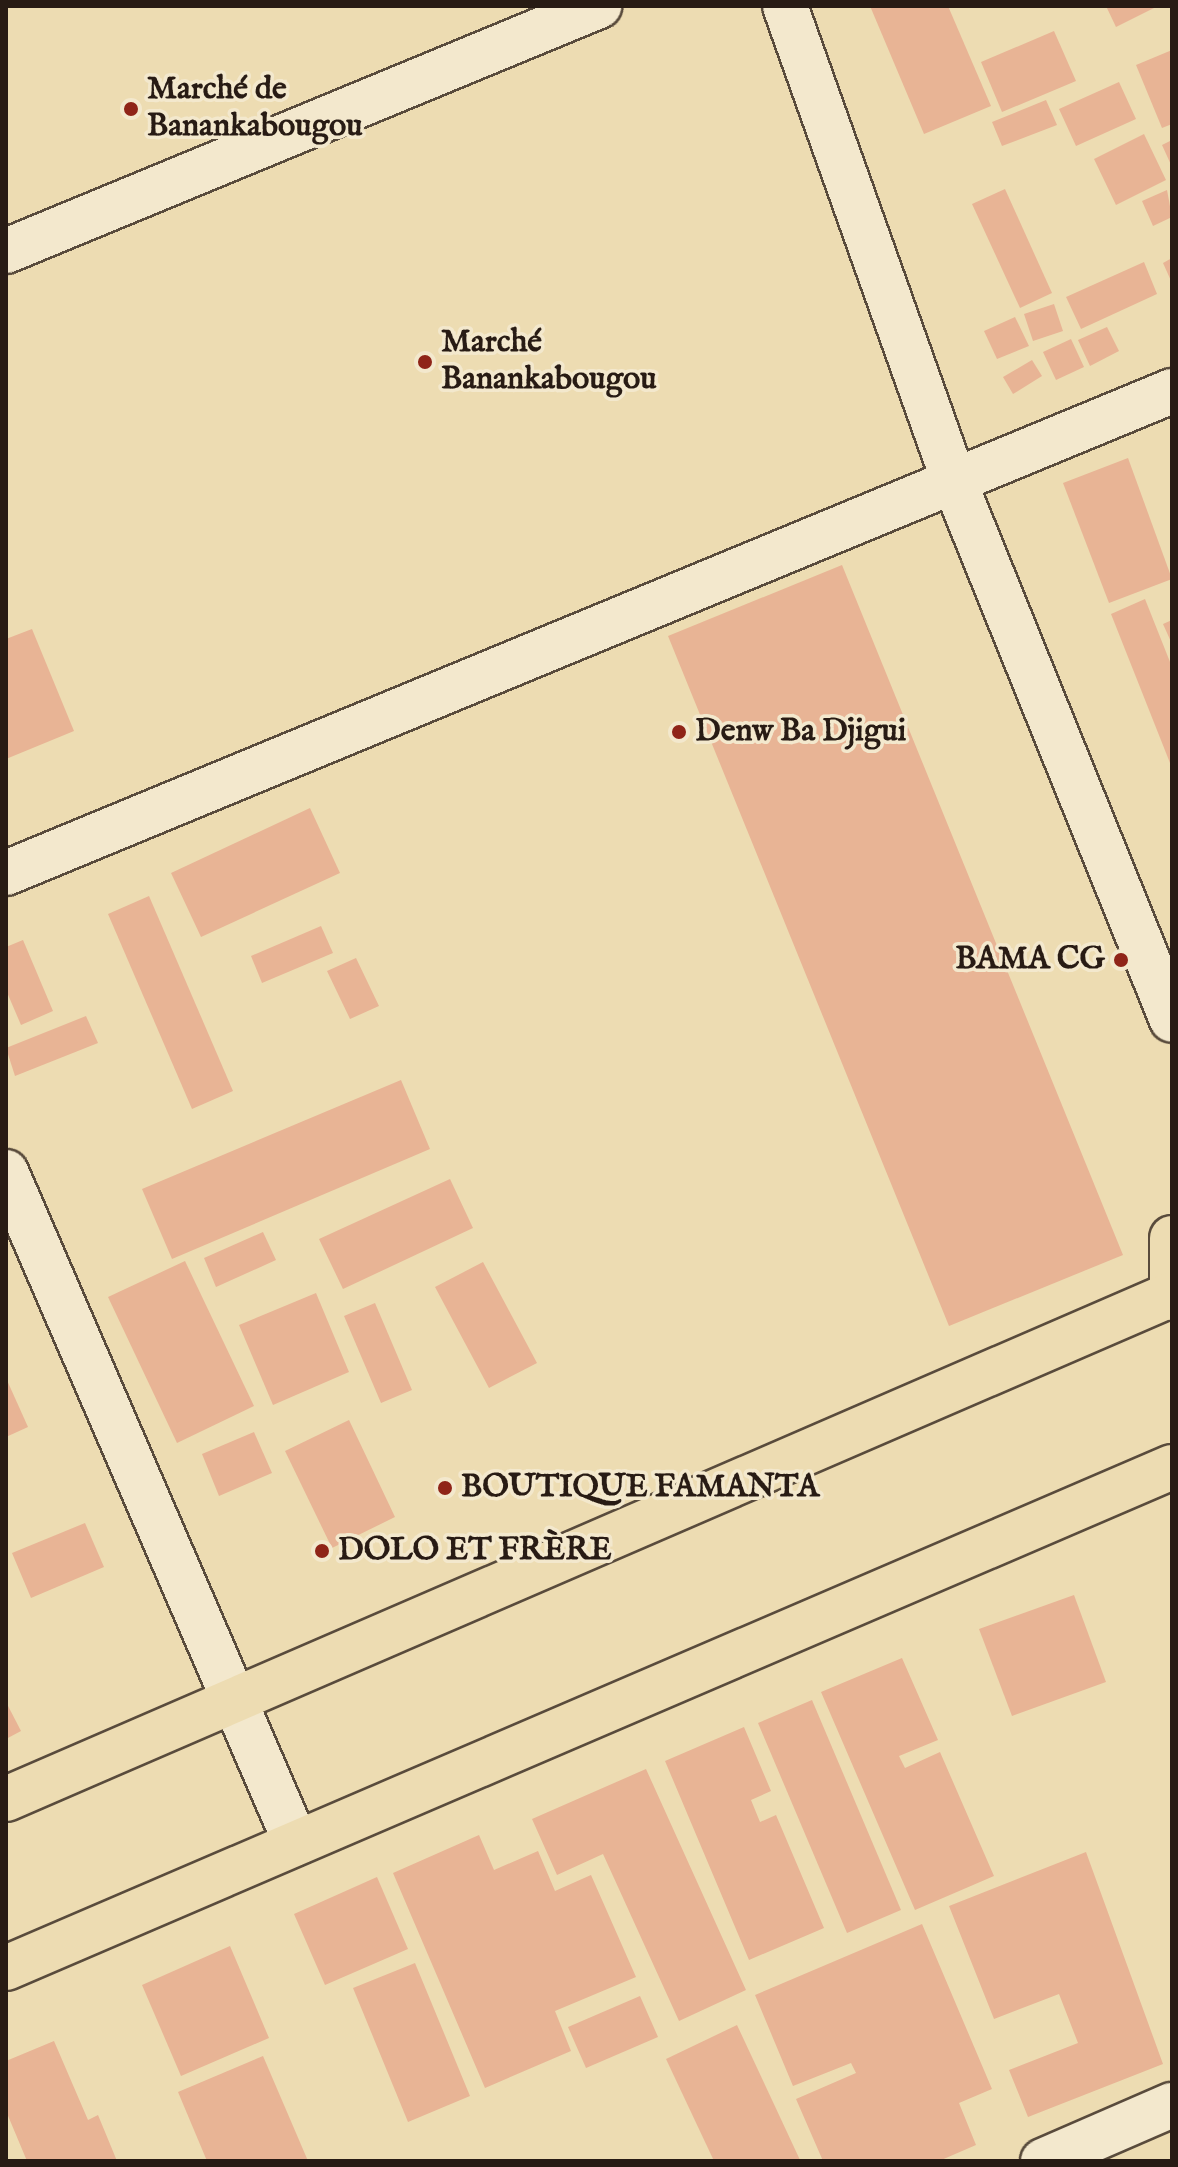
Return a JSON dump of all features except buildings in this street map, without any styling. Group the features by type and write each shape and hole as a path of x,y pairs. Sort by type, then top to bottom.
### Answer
{"main road":[{"path":"6,1799 1171,1297 1172,1238"},
{"path":"6,1968 1172,1467"}],"street":[{"path":"6,251 599,6"},
{"path":"785,6 954,481 1172,1020"},
{"path":"6,873 1172,391"},
{"path":"6,1172 296,1843"},
{"path":"1043,2161 1172,2105"}],"place":[{"name":"Marché de Banankabougou","path":"131,109"},
{"name":"Marché Banankabougou","path":"425,362"},
{"name":"Denw Ba Djigui","path":"679,732"},
{"name":"BAMA CG","path":"1121,960"},
{"name":"BOUTIQUE FAMANTA","path":"445,1488"},
{"name":"DOLO ET FRÈRE","path":"322,1551"}]}
